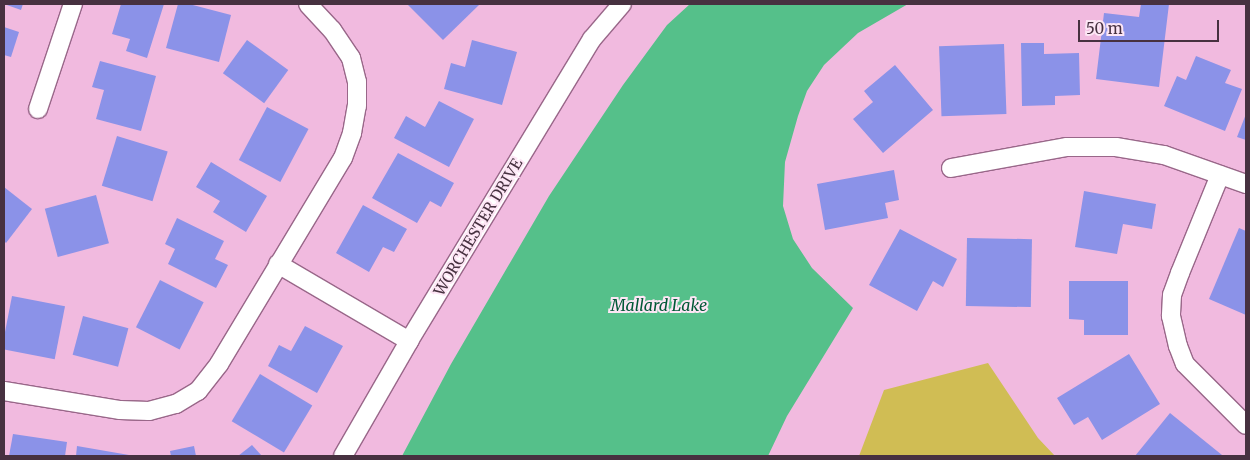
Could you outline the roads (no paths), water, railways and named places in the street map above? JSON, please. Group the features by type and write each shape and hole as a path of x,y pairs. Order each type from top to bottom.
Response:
{"street":[{"path":"38,109 73,4"},
{"path":"4,391 120,410 149,411 176,404 198,391 219,364 343,158 352,133 357,106 357,82 351,58 332,30 308,4"},
{"name":"WORCHESTER DRIVE","path":"343,456 409,341 592,40 622,4"},
{"path":"951,168 1067,147 1116,147 1164,155 1246,184"},
{"path":"1220,175 1174,288 1171,316 1178,346 1185,364 1246,425"},
{"path":"278,264 409,341"}],"water":[{"name":"Mallard Lake","path":"690,4 908,4 858,33 824,65 807,91 798,116 785,162 783,206 793,239 812,268 853,308 787,416 768,456 402,456 451,364 549,196 623,85 667,25"}]}
